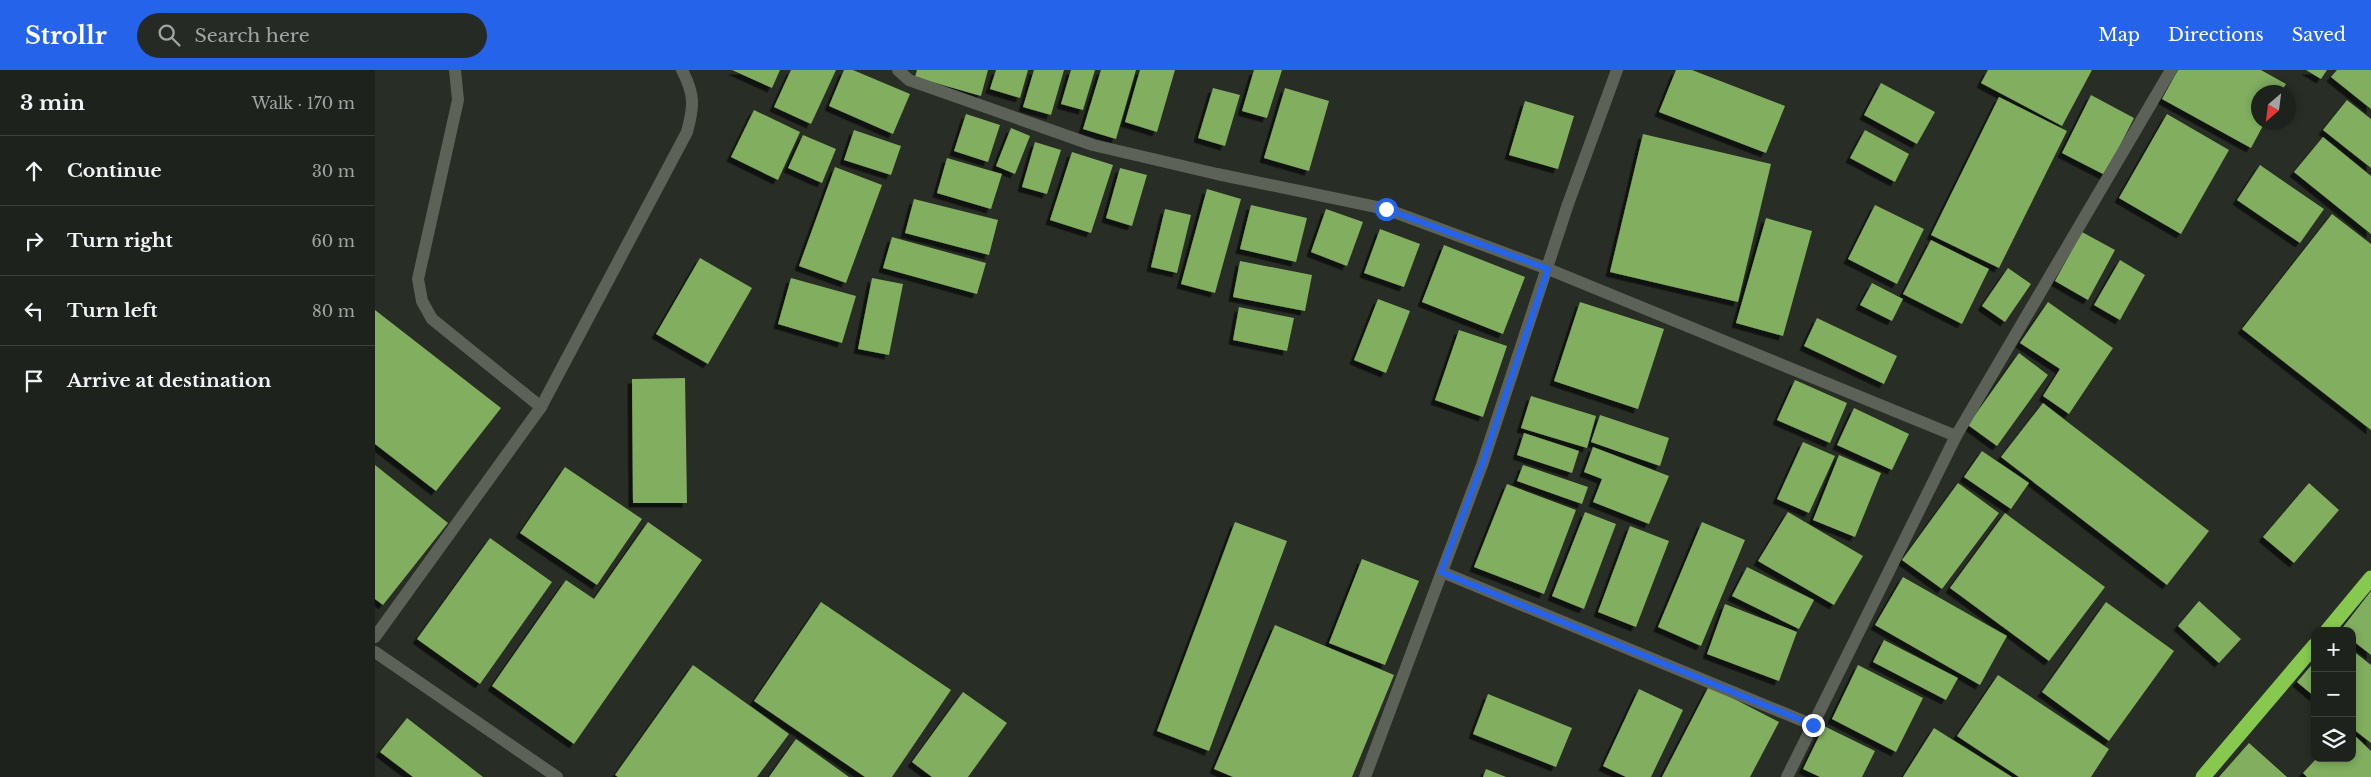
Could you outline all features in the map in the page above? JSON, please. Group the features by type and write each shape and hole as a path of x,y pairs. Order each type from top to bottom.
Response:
{"highway":[{"path":"2330,627 2371,578"},
{"path":"2203,777 2311,650"}],"street":[{"path":"455,70 458,100 418,279 422,301 433,318 541,407"},
{"path":"375,637 541,407 687,132 693,109 691,87 682,70"},
{"path":"897,70 909,80 1093,145 1217,174 1386,209 1548,269 1956,436"},
{"path":"1365,777 1482,465 1568,204 1617,70"},
{"path":"1787,777 1956,436 2171,70"},
{"path":"1441,572 1813,725"},
{"path":"375,652 557,777"}],"building":[{"path":"732,70 780,70 772,88"},
{"path":"791,70 836,70 811,124 774,107"},
{"path":"844,70 853,70 910,94 893,134 829,106"},
{"path":"917,70 988,70 981,96 915,77"},
{"path":"996,70 1028,70 1020,98 990,89"},
{"path":"1034,70 1064,70 1051,115 1023,107"},
{"path":"1071,70 1095,70 1083,110 1061,104"},
{"path":"1101,70 1136,70 1116,139 1083,129"},
{"path":"1140,70 1175,70 1157,132 1125,122"},
{"path":"1254,70 1282,70 1267,118 1242,111"},
{"path":"1676,70 1692,70 1785,106 1766,153 1659,112"},
{"path":"1988,70 2092,70 2062,126 1981,83"},
{"path":"2178,70 2261,70 2286,84 2251,85 2251,130 2261,130 2251,148 2162,99"},
{"path":"2306,70 2327,70 2321,79"},
{"path":"2337,70 2371,70 2371,109 2331,77"},
{"path":"1881,83 1935,112 1917,144 1864,115"},
{"path":"1213,88 1240,95 1225,146 1198,138"},
{"path":"1285,88 1329,101 1309,171 1264,158"},
{"path":"2091,95 2134,118 2105,175 2062,153"},
{"path":"1999,97 2067,131 1999,268 1931,235"},
{"path":"2347,100 2371,119 2371,168 2323,130"},
{"path":"1525,101 1574,116 1558,169 1509,155"},
{"path":"754,110 800,132 778,180 731,157"},
{"path":"966,114 1000,125 988,162 954,151"},
{"path":"2167,114 2229,150 2181,234 2119,198"},
{"path":"1011,128 1030,136 1015,174 996,166"},
{"path":"854,130 901,146 891,175 844,160"},
{"path":"1865,130 1909,154 1895,182 1850,158"},
{"path":"1643,134 1771,164 1738,302 1610,272"},
{"path":"803,135 836,149 822,183 788,168"},
{"path":"2323,137 2371,176 2371,234 2294,172"},
{"path":"1035,142 1061,150 1047,194 1022,187"},
{"path":"1072,152 1113,165 1091,233 1050,220"},
{"path":"947,158 1002,174 991,209 937,193"},
{"path":"2260,165 2324,209 2300,243 2237,200"},
{"path":"835,167 882,185 846,283 799,266"},
{"path":"1120,168 1147,175 1132,226 1106,218"},
{"path":"1207,189 1241,199 1215,293 1181,284"},
{"path":"914,199 998,220 989,255 905,233"},
{"path":"1251,205 1307,218 1296,262 1240,249"},
{"path":"1875,205 1924,229 1897,284 1848,259"},
{"path":"1165,209 1191,215 1177,273 1151,267"},
{"path":"1326,209 1363,222 1347,266 1311,252"},
{"path":"2332,214 2371,244 2371,430 2242,329"},
{"path":"1766,218 1812,231 1783,336 1736,323"},
{"path":"1380,229 1420,244 1404,287 1364,273"},
{"path":"2082,232 2115,250 2088,300 2055,281"},
{"path":"892,237 986,263 977,294 883,268"},
{"path":"1931,240 1989,269 1962,324 1903,294"},
{"path":"1444,245 1525,277 1503,334 1422,302"},
{"path":"700,258 752,288 708,364 656,334"},
{"path":"2120,260 2145,275 2120,320 2094,305"},
{"path":"1240,261 1312,275 1305,311 1233,297"},
{"path":"2008,268 2031,284 2005,322 1982,306"},
{"path":"791,278 856,296 842,343 778,324"},
{"path":"872,278 903,284 889,355 858,349"},
{"path":"1872,283 1903,299 1892,321 1860,305"},
{"path":"1378,299 1410,311 1386,373 1354,360"},
{"path":"1580,302 1664,329 1638,409 1554,381"},
{"path":"2048,302 2113,348 2069,414 2043,396 2060,369 2020,343"},
{"path":"1239,307 1294,318 1287,351 1233,340"},
{"path":"375,310 501,408 436,491 375,444"},
{"path":"1817,318 1897,356 1884,384 1804,346"},
{"path":"1459,330 1507,346 1483,417 1435,400"},
{"path":"2019,353 2048,375 1997,446 1968,425"},
{"path":"685,378 687,503 633,503 632,379"},
{"path":"1795,380 1847,403 1830,443 1777,420"},
{"path":"1531,396 1596,416 1587,448 1521,428"},
{"path":"2043,403 2209,531 2167,585 2001,457"},
{"path":"1854,408 1909,434 1892,470 1837,445"},
{"path":"1600,415 1669,438 1660,466 1591,442"},
{"path":"1524,433 1579,451 1572,473 1517,455"},
{"path":"1803,442 1835,456 1809,513 1777,499"},
{"path":"1593,447 1669,476 1649,524 1593,502 1602,479 1584,472"},
{"path":"1982,451 2029,483 2011,509 1964,477"},
{"path":"1839,455 1881,473 1855,537 1813,520"},
{"path":"375,465 448,523 383,605 375,599"},
{"path":"1523,465 1588,487 1582,504 1517,481"},
{"path":"565,467 642,519 597,585 520,533"},
{"path":"1958,483 1999,513 1942,589 1902,560"},
{"path":"2309,483 2339,510 2294,563 2263,537"},
{"path":"1507,484 1576,510 1544,594 1474,567"},
{"path":"1585,512 1616,524 1584,609 1552,596"},
{"path":"1788,512 1863,556 1834,605 1758,561"},
{"path":"2005,513 2105,587 2049,661 1950,588"},
{"path":"648,522 702,560 574,744 492,686 566,580 594,599"},
{"path":"1235,522 1287,541 1209,751 1157,731"},
{"path":"1702,522 1745,540 1701,646 1658,627"},
{"path":"1630,526 1669,541 1636,627 1598,612"},
{"path":"490,538 552,582 480,684 417,639"},
{"path":"1362,559 1419,581 1385,665 1329,643"},
{"path":"1747,567 1814,600 1799,629 1732,596"},
{"path":"1903,577 2007,636 1980,685 1875,625"},
{"path":"2371,591 2371,655 2356,643 2356,627 2343,627"},
{"path":"2199,601 2241,639 2219,663 2178,626"},
{"path":"821,602 951,690 892,777 865,777 754,701"},
{"path":"2106,602 2174,651 2109,741 2042,692"},
{"path":"1725,604 1797,632 1779,681 1707,654"},
{"path":"1275,625 1394,675 1352,777 1233,777 1214,769"},
{"path":"1884,640 1958,678 1946,700 1873,662"},
{"path":"2356,653 2371,665 2371,743 2356,731"},
{"path":"693,665 789,734 757,777 618,777 615,775"},
{"path":"1858,665 1923,698 1896,752 1832,719"},
{"path":"2311,666 2311,694 2297,682"},
{"path":"1998,675 2109,749 2091,777 2019,777 1957,736"},
{"path":"1709,686 1779,722 1750,777 1662,777"},
{"path":"1639,689 1683,710 1651,777 1626,777 1603,766"},
{"path":"963,692 1007,723 968,777 932,777 912,762"},
{"path":"1488,694 1572,728 1556,767 1473,734"},
{"path":"407,718 483,777 413,777 380,752"},
{"path":"1824,726 1875,751 1862,777 1820,777 1803,769"},
{"path":"1934,728 2012,777 1903,777"},
{"path":"2356,737 2371,751 2371,777 2307,777 2303,773 2313,762 2356,762"},
{"path":"796,739 849,777 769,777"},
{"path":"2249,743 2287,777 2219,777"},
{"path":"1486,769 1506,777 1483,777"}],"route":[{"path":"1386,209 1548,269 1482,465 1441,572 1813,725"}]}
